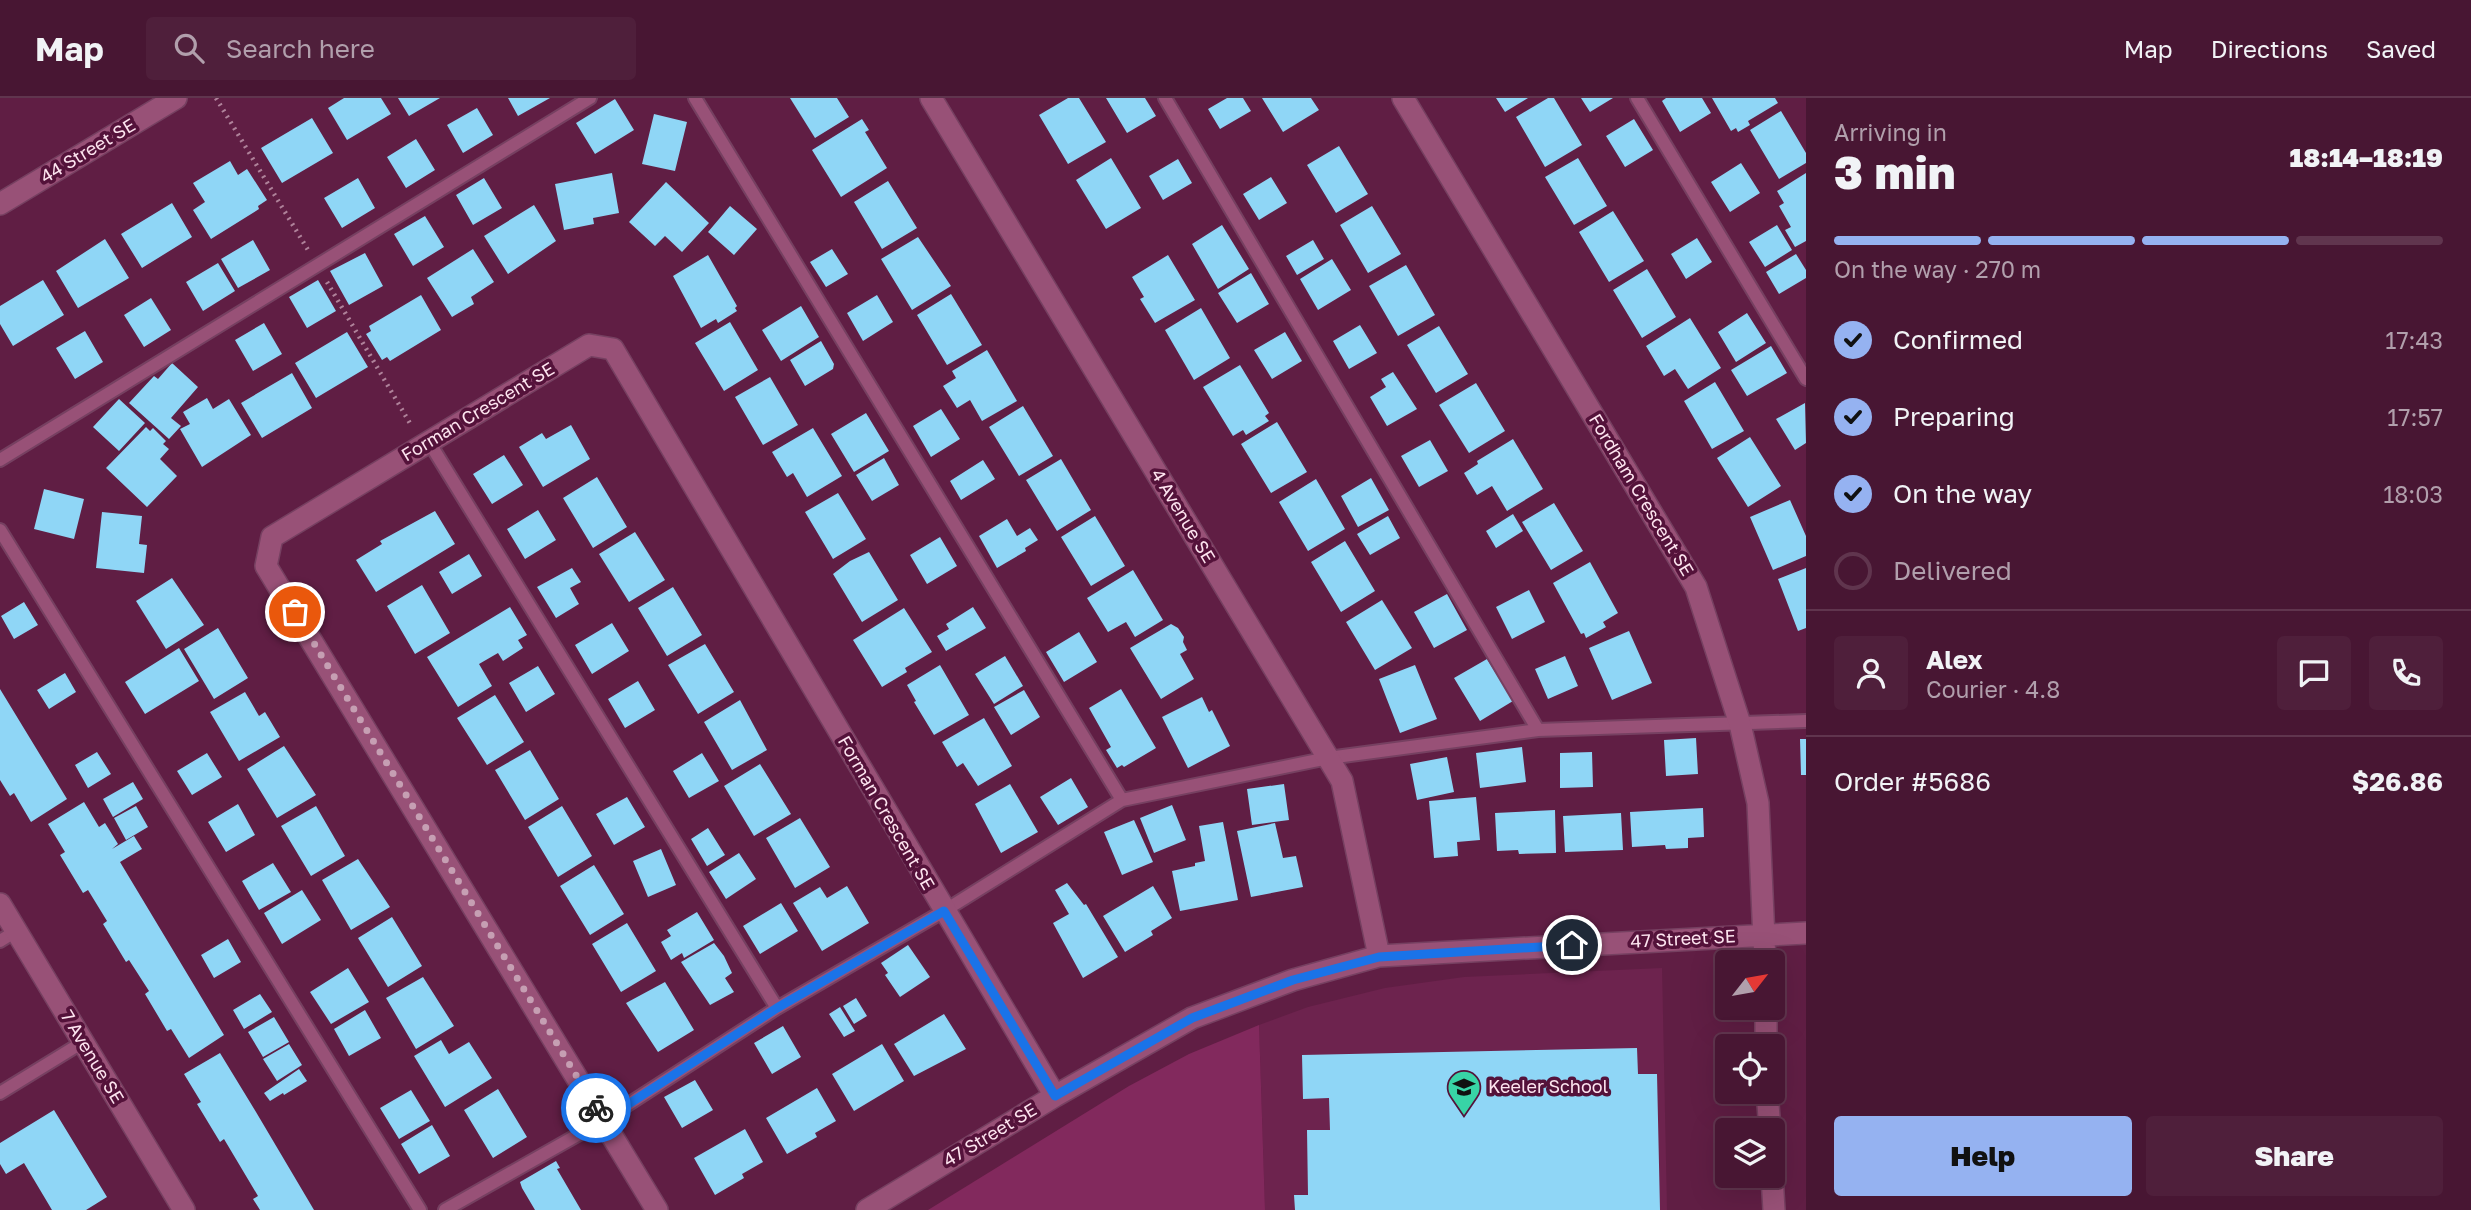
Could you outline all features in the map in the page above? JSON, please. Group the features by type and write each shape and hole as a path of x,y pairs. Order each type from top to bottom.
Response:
{"street":[{"name":"44 Street SE","path":"0,204 176,98"},
{"name":"4 Avenue SE","path":"931,98 1342,780 1379,957"},
{"name":"Fordham Crescent SE","path":"1403,98 1696,587 1740,724 1758,803 1765,950"},
{"name":"Forman Crescent SE","path":"657,1210 266,566 272,537 589,345 613,349 1055,1096"},
{"name":"7 Avenue SE","path":"0,905 8,936 83,1042 184,1210"},
{"name":"47 Street SE","path":"867,1210 1055,1096 1192,1018 1293,980 1379,957 1806,933"},
{"path":"1773,1188 1774,1210"}],"lane":[{"path":"0,460 590,98"},
{"path":"695,98 1122,800"},
{"path":"1165,98 1538,730"},
{"path":"1637,98 1806,379"},
{"path":"429,442 777,1008"},
{"path":"0,530 421,1210"},
{"path":"445,1210 604,1120 777,1008 944,911 1122,800 1328,758 1538,730 1806,721"},
{"path":"0,1093 83,1042"}],"shaded area":[{"name":"Keeler School","path":"1662,968 1667,1210 1265,1210 1259,1025 1308,1007 1385,988 1464,977"},
{"path":"1259,1025 1265,1210 928,1210 1129,1086 1189,1054"}],"building":[{"path":"344,98 381,98 391,114 347,140 328,108"},
{"path":"398,98 440,98 409,116"},
{"path":"508,98 550,98 518,116"},
{"path":"790,98 837,98 849,117 815,138"},
{"path":"1068,98 1079,98 1106,142 1068,164 1039,115"},
{"path":"1106,98 1145,98 1156,116 1127,133"},
{"path":"1227,98 1243,98 1251,111 1220,129 1208,109"},
{"path":"1262,98 1311,98 1319,110 1283,132"},
{"path":"1496,98 1528,98 1505,112"},
{"path":"1548,98 1554,98 1582,145 1545,167 1516,117"},
{"path":"1581,98 1613,98 1590,112"},
{"path":"1666,98 1702,98 1711,113 1680,132 1662,101"},
{"path":"1712,98 1775,98 1778,103 1748,121 1750,125 1738,132 1736,128 1731,131"},
{"path":"615,99 634,130 595,154 576,123"},
{"path":"477,108 493,135 463,153 447,125"},
{"path":"1781,111 1806,153 1806,163 1779,179 1750,130"},
{"path":"654,114 687,122 675,171 642,164"},
{"path":"312,118 333,153 282,183 261,148"},
{"path":"862,119 869,130 865,132 887,168 841,197 812,150"},
{"path":"1634,119 1653,150 1625,167 1606,136"},
{"path":"416,139 435,170 406,188 387,157"},
{"path":"1339,146 1368,194 1336,213 1307,165"},
{"path":"1111,158 1141,208 1106,229 1076,180"},
{"path":"1578,158 1607,206 1574,225 1545,177"},
{"path":"1178,159 1192,183 1163,200 1149,176"},
{"path":"230,161 238,175 247,169 267,200 258,206 259,209 211,239 193,210 205,202 193,183"},
{"path":"1741,163 1760,193 1730,212 1711,182"},
{"path":"612,173 619,213 593,218 594,224 564,230 555,184"},
{"path":"1806,173 1806,241 1795,247 1785,230 1791,227 1779,206 1784,203 1777,191"},
{"path":"1271,177 1287,203 1259,220 1243,194"},
{"path":"358,178 375,208 342,228 324,198"},
{"path":"484,178 502,208 473,225 456,195"},
{"path":"888,181 917,228 882,249 854,202"},
{"path":"666,182 709,223 682,252 665,236 655,246 629,222"},
{"path":"172,203 192,237 142,268 121,234"},
{"path":"534,205 556,241 508,274 484,236"},
{"path":"730,206 757,229 734,255 708,232"},
{"path":"1372,206 1401,254 1368,273 1340,225"},
{"path":"1613,211 1644,261 1609,282 1579,232"},
{"path":"425,216 444,247 413,266 394,234"},
{"path":"1222,225 1249,269 1218,289 1192,244"},
{"path":"1777,225 1792,250 1765,267 1749,242"},
{"path":"918,237 951,286 912,310 881,259"},
{"path":"1697,238 1712,262 1686,279 1671,254"},
{"path":"105,239 129,278 78,308 56,271"},
{"path":"253,240 270,270 238,288 221,259"},
{"path":"1313,240 1324,259 1297,275 1286,256"},
{"path":"473,249 494,282 471,297 474,304 452,317 427,278"},
{"path":"832,249 848,274 826,287 810,262"},
{"path":"365,253 383,286 349,305 330,271"},
{"path":"1796,254 1806,270 1806,278 1779,294 1766,272"},
{"path":"708,255 737,306 737,311 718,323 716,319 701,328 673,276"},
{"path":"1168,255 1195,300 1155,323 1140,299 1144,297 1132,277"},
{"path":"1332,259 1351,290 1318,310 1300,279"},
{"path":"218,263 235,291 203,311 186,282"},
{"path":"1406,265 1435,315 1398,336 1369,286"},
{"path":"1647,269 1676,317 1642,338 1613,290"},
{"path":"1251,273 1269,304 1237,323 1218,293"},
{"path":"43,280 64,315 13,346 0,324 0,306"},
{"path":"318,280 336,311 307,328 289,297"},
{"path":"951,294 982,345 947,365 917,315"},
{"path":"421,295 441,330 390,361 387,357 382,360 366,334 371,331 369,326"},
{"path":"877,295 893,322 863,341 847,313"},
{"path":"151,298 171,330 144,347 124,315"},
{"path":"801,306 819,337 781,361 762,330"},
{"path":"1201,308 1230,358 1194,380 1165,330"},
{"path":"1747,313 1766,343 1736,362 1718,332"},
{"path":"1690,318 1721,368 1688,389 1675,369 1664,376 1646,346"},
{"path":"730,322 758,370 724,391 695,343"},
{"path":"264,323 282,354 253,371 235,340"},
{"path":"1360,325 1377,353 1349,369 1333,341"},
{"path":"1439,326 1468,374 1436,393 1407,345"},
{"path":"85,331 103,362 75,379 56,348"},
{"path":"347,332 368,367 316,398 295,363"},
{"path":"1285,332 1302,361 1272,379 1254,350"},
{"path":"821,341 834,364 833,369 805,386 790,360"},
{"path":"1771,346 1787,373 1747,396 1731,370"},
{"path":"987,350 1017,401 982,421 970,400 957,408 943,386 956,378 952,371"},
{"path":"172,363 198,387 171,418 181,426 169,439 129,403 154,376 158,379"},
{"path":"1240,365 1269,413 1265,416 1269,421 1246,435 1243,430 1233,436 1203,387"},
{"path":"1393,372 1417,409 1387,426 1370,397 1386,387 1381,379"},
{"path":"292,373 312,408 262,438 241,403"},
{"path":"770,377 798,425 763,445 735,397"},
{"path":"1715,382 1744,431 1712,449 1684,401"},
{"path":"1476,383 1505,431 1469,453 1439,405"},
{"path":"207,398 213,409 229,399 251,435 202,467 180,429 190,424 183,412"},
{"path":"119,399 145,423 119,451 93,427"},
{"path":"1805,403 1806,443 1795,450 1776,419"},
{"path":"1023,406 1053,456 1019,476 989,427"},
{"path":"941,409 960,439 931,457 913,426"},
{"path":"866,413 889,451 854,472 831,434"},
{"path":"1277,422 1307,472 1271,493 1241,444"},
{"path":"571,425 590,459 543,487 519,447 542,433 546,439"},
{"path":"146,427 150,431 153,428 166,441 163,444 169,449 160,459 177,476 147,507 106,468"},
{"path":"813,428 842,476 807,497 793,473 787,477 772,452"},
{"path":"1750,437 1781,486 1748,507 1717,458"},
{"path":"1513,439 1543,489 1507,511 1492,486 1477,495 1464,473 1478,464 1477,461"},
{"path":"1430,440 1448,471 1419,487 1401,456"},
{"path":"504,455 523,485 492,504 473,474"},
{"path":"884,458 899,485 872,501 856,475"},
{"path":"1061,459 1091,510 1057,531 1026,480"},
{"path":"983,460 995,479 961,500 950,481"},
{"path":"597,477 627,527 593,548 563,498"},
{"path":"1371,478 1389,510 1358,527 1341,496"},
{"path":"1316,479 1345,529 1308,551 1279,502"},
{"path":"44,489 84,499 74,539 34,529"},
{"path":"838,493 866,539 833,559 805,512"},
{"path":"1790,500 1806,536 1806,556 1773,570 1750,517"},
{"path":"1554,503 1583,551 1551,570 1522,522"},
{"path":"538,510 556,540 525,559 507,529"},
{"path":"435,511 455,544 376,592 356,560 382,544 380,541"},
{"path":"102,512 142,516 139,544 147,545 144,573 96,568"},
{"path":"1513,514 1523,531 1496,548 1486,531"},
{"path":"1095,516 1125,566 1091,586 1061,537"},
{"path":"1388,516 1400,538 1370,555 1357,534"},
{"path":"1007,519 1017,536 1030,528 1038,540 1025,548 1026,551 997,568 979,536"},
{"path":"635,532 665,580 629,602 599,554"},
{"path":"940,537 957,566 927,584 910,555"},
{"path":"1345,541 1375,591 1341,612 1311,562"},
{"path":"869,552 898,600 862,622 833,574 850,561"},
{"path":"469,554 482,576 452,594 439,572"},
{"path":"1590,562 1618,613 1603,622 1606,627 1586,638 1584,633 1581,634 1553,583"},
{"path":"572,568 581,582 570,588 579,604 556,618 537,587"},
{"path":"1806,568 1806,628 1798,631 1778,579"},
{"path":"1133,570 1163,620 1135,637 1126,622 1108,632 1087,598"},
{"path":"172,578 204,625 166,649 136,601"},
{"path":"422,585 450,633 415,654 387,606"},
{"path":"673,587 702,635 667,656 638,608"},
{"path":"1529,590 1545,622 1512,639 1496,607"},
{"path":"1447,594 1467,630 1434,648 1414,612"},
{"path":"1382,600 1412,648 1375,670 1346,622"},
{"path":"24,602 38,625 14,639 1,616"},
{"path":"510,607 527,635 518,640 523,648 503,661 498,653 479,664 492,686 458,707 427,657"},
{"path":"973,607 986,628 946,651 937,636 949,629 946,624"},
{"path":"904,608 932,652 905,668 907,672 882,687 853,640"},
{"path":"612,623 629,651 592,674 575,645"},
{"path":"1171,624 1178,628 1184,637 1187,650 1180,654 1194,679 1161,699 1130,648"},
{"path":"218,628 248,678 214,699 184,649"},
{"path":"1629,631 1652,683 1612,700 1589,648"},
{"path":"1079,632 1097,662 1064,682 1046,652"},
{"path":"705,644 734,692 698,714 668,665"},
{"path":"179,648 199,681 145,714 125,682"},
{"path":"1005,656 1023,686 994,704 975,674"},
{"path":"1565,656 1578,686 1548,699 1535,669"},
{"path":"1487,659 1513,701 1480,721 1454,678"},
{"path":"940,665 969,715 934,735 907,685"},
{"path":"1415,665 1437,719 1400,733 1379,679"},
{"path":"538,666 555,694 526,712 509,683"},
{"path":"65,673 76,692 49,709 37,690"},
{"path":"638,681 655,710 625,728 608,699"},
{"path":"0,689 67,799 31,822 14,793 10,796 0,780"},
{"path":"1121,689 1156,748 1124,767 1122,765 1117,768 1106,750 1111,747 1089,708"},
{"path":"1024,690 1040,717 1011,735 994,707"},
{"path":"245,692 259,716 265,712 280,737 239,761 210,712"},
{"path":"495,695 524,742 487,765 457,718"},
{"path":"1202,697 1209,712 1212,710 1230,746 1188,768 1162,717"},
{"path":"740,700 767,750 732,770 704,722"},
{"path":"984,718 1012,766 978,786 963,763 957,767 942,742"},
{"path":"1696,738 1698,774 1666,776 1664,740"},
{"path":"1800,739 1806,739 1806,775 1801,775"},
{"path":"284,746 316,795 277,818 247,769"},
{"path":"1522,747 1526,782 1480,788 1476,753"},
{"path":"530,750 559,799 525,820 495,770"},
{"path":"97,752 111,774 88,788 75,765"},
{"path":"1592,752 1593,787 1560,788 1560,753"},
{"path":"207,753 222,777 192,795 177,771"},
{"path":"702,753 719,781 689,798 673,771"},
{"path":"1447,757 1454,792 1417,800 1410,764"},
{"path":"760,764 791,814 754,836 724,786"},
{"path":"1071,778 1088,807 1058,825 1040,797"},
{"path":"133,782 143,799 113,817 103,799"},
{"path":"1010,784 1038,832 1001,853 975,804"},
{"path":"1284,784 1289,820 1252,825 1247,789"},
{"path":"627,797 645,827 614,845 596,814"},
{"path":"1476,797 1480,840 1457,842 1458,856 1434,858 1429,801"},
{"path":"84,802 99,827 105,823 118,844 112,849 134,836 142,849 120,862 224,1035 189,1058 171,1029 167,1031 145,994 149,991 129,960 126,962 103,924 107,921 88,890 83,893 60,855 65,852 48,824"},
{"path":"238,804 255,835 226,852 208,822"},
{"path":"1172,805 1186,840 1154,853 1140,818"},
{"path":"136,806 148,827 126,840 114,818"},
{"path":"316,806 345,856 311,876 281,826"},
{"path":"562,806 592,856 558,877 528,827"},
{"path":"1703,808 1704,837 1688,838 1688,848 1666,849 1665,845 1632,847 1630,812"},
{"path":"1555,810 1556,853 1519,854 1518,850 1497,851 1495,813"},
{"path":"1621,813 1623,850 1565,852 1563,816"},
{"path":"800,818 830,867 795,888 766,838"},
{"path":"1134,820 1153,862 1122,875 1104,832"},
{"path":"1223,822 1238,900 1180,911 1172,871 1205,861 1199,826"},
{"path":"1275,823 1283,858 1296,856 1303,887 1251,897 1237,831"},
{"path":"708,828 725,855 707,866 691,839"},
{"path":"661,849 676,885 648,897 633,861"},
{"path":"739,853 756,879 726,899 709,872"},
{"path":"358,859 390,907 351,930 322,880"},
{"path":"273,863 291,892 259,910 242,881"},
{"path":"594,865 624,914 590,935 560,886"},
{"path":"1067,883 1084,905 1086,904 1118,957 1083,978 1053,923 1069,914 1055,890"},
{"path":"847,886 869,923 822,951 793,903 820,887 827,898"},
{"path":"1153,886 1172,918 1151,931 1153,935 1125,952 1103,916"},
{"path":"302,890 321,920 282,944 264,913"},
{"path":"781,903 798,931 760,954 743,926"},
{"path":"697,912 714,940 684,958 682,953 671,960 661,942 671,936 667,930"},
{"path":"392,917 422,966 388,987 358,938"},
{"path":"627,923 656,971 621,992 592,944"},
{"path":"228,939 241,962 214,978 201,955"},
{"path":"714,943 732,973 725,978 734,992 710,1005 681,962"},
{"path":"908,945 930,977 900,997 885,975 888,973 881,963"},
{"path":"348,968 369,1002 331,1024 310,992"},
{"path":"423,977 454,1026 416,1049 386,998"},
{"path":"665,982 694,1030 658,1052 626,1003"},
{"path":"260,994 272,1012 244,1029 233,1010"},
{"path":"856,998 867,1016 854,1024 843,1006"},
{"path":"840,1007 855,1031 844,1037 829,1014"},
{"path":"365,1010 381,1038 349,1056 334,1029"},
{"path":"944,1014 966,1049 914,1076 894,1044"},
{"path":"274,1017 289,1042 263,1057 248,1032"},
{"path":"783,1026 801,1057 772,1074 754,1043"},
{"path":"441,1040 449,1054 469,1042 492,1078 445,1107 414,1056"},
{"path":"289,1044 302,1065 277,1081 263,1059"},
{"path":"882,1044 904,1081 854,1111 832,1074"},
{"name":"Keeler School","path":"1637,1048 1638,1074 1657,1074 1660,1210 1295,1210 1294,1195 1308,1195 1307,1130 1330,1130 1329,1098 1303,1099 1302,1055"},
{"path":"220,1053 314,1210 260,1210 253,1199 258,1196 224,1139 220,1142 197,1104 201,1102 184,1074"},
{"path":"299,1069 307,1081 270,1101 264,1093"},
{"path":"695,1080 713,1110 682,1128 664,1097"},
{"path":"817,1088 836,1121 815,1133 817,1137 787,1154 766,1118"},
{"path":"498,1089 527,1137 493,1158 464,1110"},
{"path":"411,1090 430,1121 399,1139 380,1108"},
{"path":"54,1110 107,1197 86,1210 52,1210 24,1163 6,1174 0,1164 0,1143"},
{"path":"432,1125 450,1156 419,1174 401,1144"},
{"path":"745,1129 763,1162 742,1174 744,1178 715,1195 694,1158"},
{"path":"556,1161 560,1168 557,1169 581,1210 535,1210 522,1188 520,1182"}],"way so far":[{"path":"295,612 596,1108"}],"place":[{"name":"Keeler School","path":"1464,1117"}],"route":[{"path":"596,1108 604,1120 777,1008 944,911 1055,1096 1192,1018 1293,980 1379,957 1572,945"}]}
